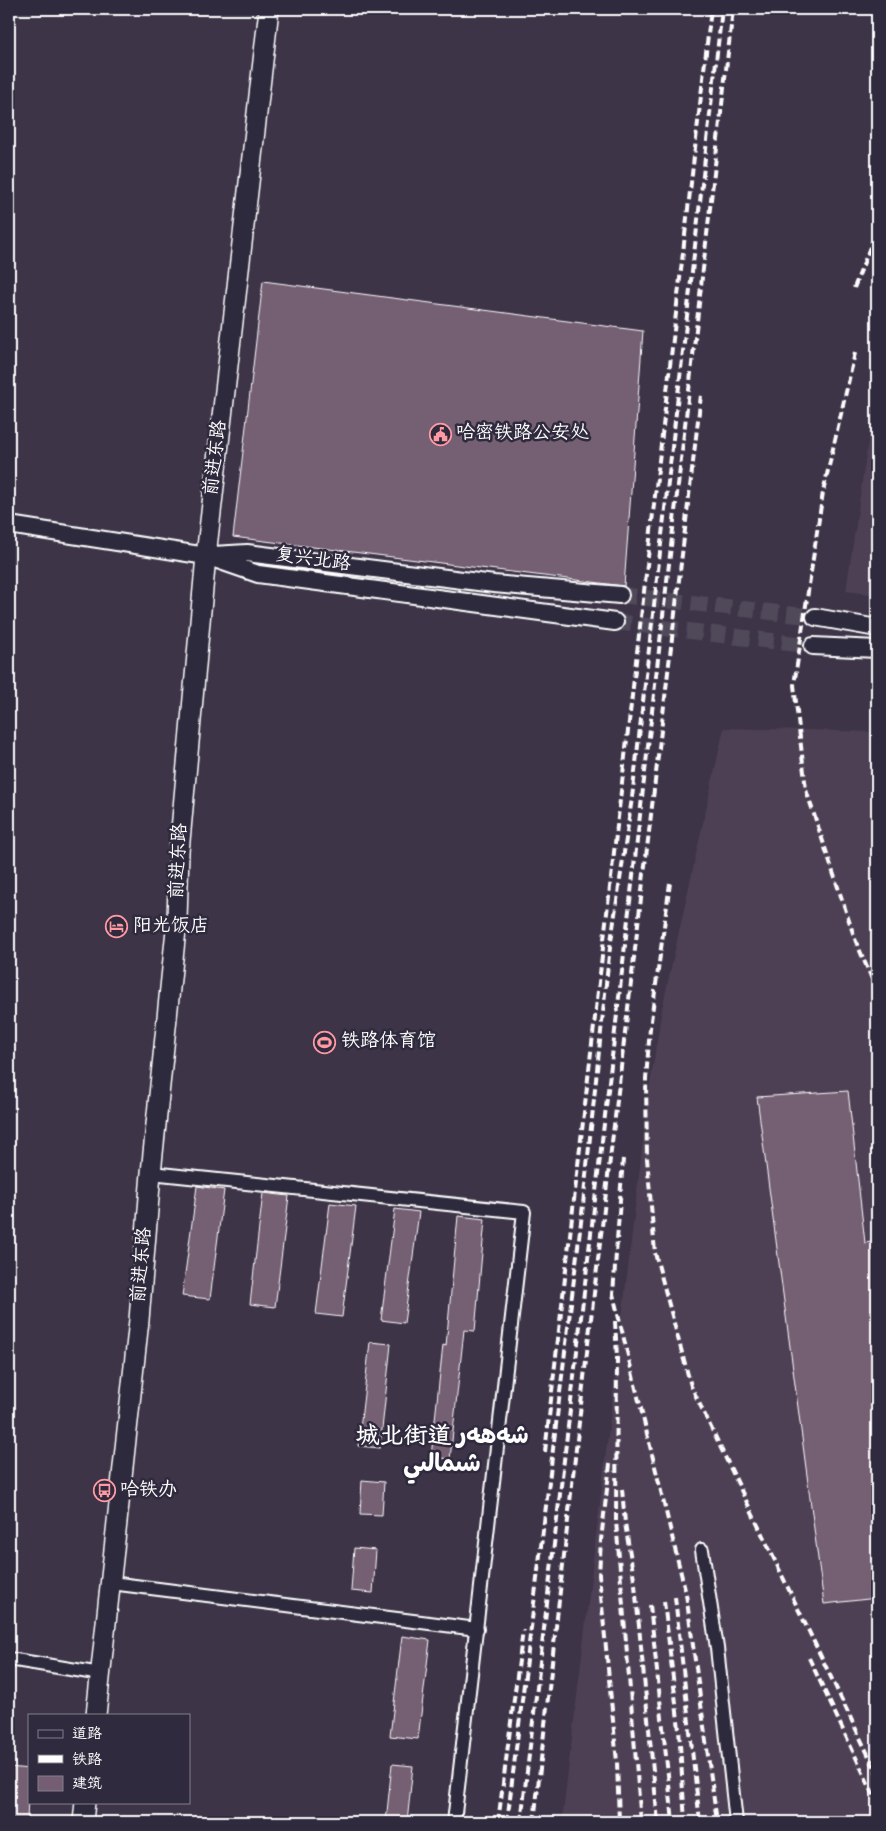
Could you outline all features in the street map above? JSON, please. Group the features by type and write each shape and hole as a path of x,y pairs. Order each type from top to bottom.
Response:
{"main road":[{"name":"前进东路","path":"96,1714 139,1320 151,1173 177,920 179,852 206,556 270,9"},
{"path":"83,1822 85,1804"}],"street":[{"name":"复兴北路","path":"9,525 206,556 258,574 615,622"},
{"path":"206,556 247,553 494,584 620,595"},
{"path":"815,617 877,628"},
{"path":"813,646 877,649"},
{"path":"151,1173 524,1212 454,1822"},
{"path":"702,1550 717,1648 736,1822"},
{"path":"111,1583 477,1629"},
{"path":"9,1660 101,1674"}],"shaded area":[{"path":"877,381 877,595 846,591"},
{"path":"724,728 877,732 877,1822 562,1822 649,1091 662,1009"}],"building":[{"name":"哈密铁路公安处","path":"263,281 643,331 624,586 233,537"},
{"path":"848,1091 865,1243 877,1241 877,1598 824,1604 757,1097"},
{"path":"197,1186 224,1190 210,1299 182,1296"},
{"path":"263,1193 289,1196 275,1307 250,1304"},
{"path":"330,1203 356,1206 342,1317 316,1314"},
{"path":"395,1209 419,1212 404,1323 381,1320"},
{"path":"458,1216 485,1219 475,1331 464,1330 450,1459 431,1457 443,1345 446,1346"},
{"path":"370,1342 391,1344 380,1448 358,1446"},
{"path":"362,1480 384,1482 382,1515 360,1514"},
{"path":"354,1548 376,1550 373,1593 351,1591"},
{"path":"402,1636 430,1640 418,1739 390,1736"},
{"path":"392,1764 413,1766 407,1822 386,1822"},
{"path":"9,1767 28,1769 27,1822 9,1822"}],"tunnel":[{"path":"620,595 815,617"},
{"path":"615,622 813,646"}],"railway":[{"path":"545,1452 711,9"},
{"path":"507,1822 582,1214 609,955 632,798 722,9"},
{"path":"521,1822 616,1023 733,9"},
{"path":"854,288 877,229"},
{"path":"855,353 823,492 794,685 806,790 855,939 877,991"},
{"path":"534,1822 585,1369 701,395"},
{"path":"670,883 650,1028 646,1079 647,1158 655,1253 691,1386 877,1773"},
{"path":"623,1159 613,1294 686,1594 717,1822"},
{"path":"615,1321 617,1357 616,1521 641,1822"},
{"path":"610,1464 599,1575 617,1762 619,1822"},
{"path":"622,1489 625,1523 635,1585 658,1822"},
{"path":"675,1597 700,1822"},
{"path":"664,1601 679,1729 685,1822"},
{"path":"650,1605 673,1822"},
{"path":"498,1822 523,1630"},
{"path":"809,1658 877,1802"}],"place":[{"name":"哈密铁路公安处","path":"440,434"},
{"name":"阳光饭店","path":"117,927"},
{"name":"铁路体育馆","path":"325,1042"},
{"name":"哈铁办","path":"104,1491"}],"district":[{"name":"城北街道 شەھەر شىمالىي","path":"442,1452"}]}
